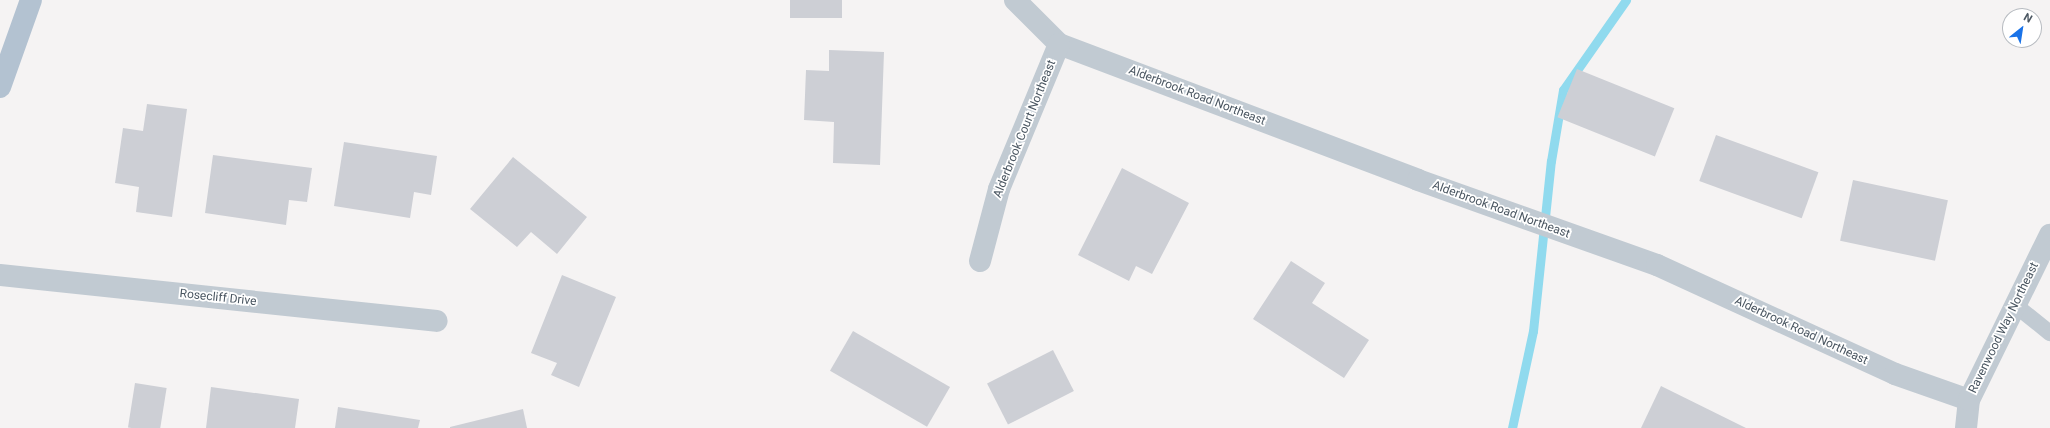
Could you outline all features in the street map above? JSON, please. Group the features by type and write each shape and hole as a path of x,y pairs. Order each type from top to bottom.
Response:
{"main road":[{"path":"0,87 31,0"}],"street":[{"name":"Alderbrook Road Northeast","path":"1015,0 1059,44 1418,180 1657,265 1896,374 1969,400"},
{"name":"Alderbrook Court Northeast","path":"980,260 999,189 1059,44"},
{"name":"Ravenwood Way Northeast","path":"1969,400 2050,235"},
{"name":"Rosecliff Drive","path":"0,275 437,321"},
{"path":"1966,428 1969,400"}],"lane":[{"path":"2015,305 2050,334"}],"building":[{"path":"790,0 842,0 842,18 790,18"},
{"path":"829,50 884,52 880,165 833,163 834,122 804,120 806,70 829,71"},
{"path":"1577,69 1674,108 1655,157 1558,117"},
{"path":"147,104 187,109 172,217 136,212 139,187 115,183 123,128 143,131"},
{"path":"1716,135 1818,172 1802,218 1699,181"},
{"path":"344,142 437,156 431,195 414,192 410,218 334,206"},
{"path":"213,155 312,168 307,202 289,200 286,225 205,213"},
{"path":"513,157 587,217 557,254 531,232 517,247 470,209"},
{"path":"1122,168 1189,203 1152,274 1136,266 1129,281 1078,255"},
{"path":"1853,180 1948,200 1935,261 1840,241"},
{"path":"1291,261 1325,283 1312,303 1369,340 1344,378 1253,319"},
{"path":"562,275 616,297 579,387 551,375 557,363 531,353"},
{"path":"853,331 950,387 927,427 830,371"},
{"path":"1053,350 1074,391 1008,425 987,384"},
{"path":"135,383 167,388 160,428 128,427"},
{"path":"1661,386 1746,428 1641,428"},
{"path":"211,387 299,399 295,428 206,428"},
{"path":"338,407 420,420 418,428 335,428"},
{"path":"523,409 527,428 450,428 450,427"}],"waterway":[{"path":"1512,428 1533,331 1551,161 1563,90 1626,0"}]}
